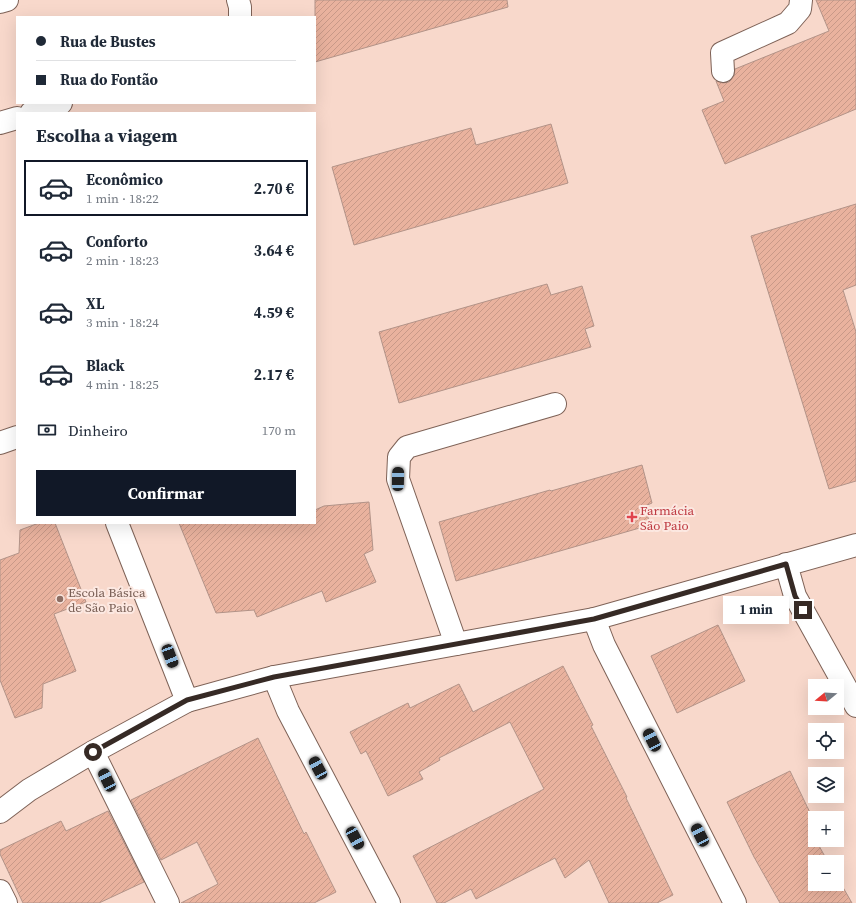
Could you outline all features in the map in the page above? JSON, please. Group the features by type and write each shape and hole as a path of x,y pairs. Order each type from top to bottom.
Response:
{"main road":[{"path":"0,2 7,0"},
{"path":"238,0 240,16"},
{"path":"723,70 722,53 788,23 800,8 801,0"},
{"path":"34,112 58,104"},
{"path":"0,123 16,118"},
{"path":"456,644 398,479 399,456 407,447 555,404"},
{"path":"0,443 16,437"},
{"path":"117,524 187,700"},
{"path":"0,812 29,790 93,752 187,700 274,677 594,619 856,545"},
{"path":"786,564 795,596 856,706"},
{"path":"594,619 604,646 735,903"},
{"path":"274,677 288,711 382,900"},
{"path":"93,752 168,903"},
{"path":"0,891 6,903"}],"building":[{"path":"315,0 507,0 508,7 316,62"},
{"path":"816,0 856,0 856,109 725,164 702,110 724,101 716,81 723,83 729,82 734,76 735,69 829,31"},
{"path":"551,124 568,183 354,245 332,167 471,128 476,145"},
{"path":"856,204 856,285 843,290 856,332 856,481 829,489 751,236"},
{"path":"547,284 551,295 582,286 594,326 585,329 591,347 399,403 379,332"},
{"path":"642,465 652,503 645,506 650,525 456,581 439,522"},
{"path":"369,502 373,550 364,554 376,582 326,602 322,591 257,617 254,610 216,613 179,524 316,524 316,510 324,506"},
{"path":"36,524 55,524 86,602 54,614 76,671 43,684 42,708 15,718 0,680 0,560 19,553 20,530"},
{"path":"718,625 745,681 677,713 651,656"},
{"path":"563,666 593,725 591,726 627,797 626,798 673,895 657,903 609,903 589,860 565,878 555,858 476,899 471,889 444,903 437,903 413,856 544,789 510,722 439,758 440,760 419,772 423,779 388,796 366,751 361,754 350,732 408,703 410,708 459,684 473,712"},
{"path":"258,738 304,834 306,832 336,892 314,903 181,903 218,884 197,842 161,860 131,800"},
{"path":"790,771 809,811 808,811 808,847 820,847 824,855 808,855 808,891 844,891 844,889 852,903 780,903 754,857 727,802"},
{"path":"108,811 144,882 99,903 23,903 0,854 0,850 61,821 66,831"}],"place":[{"name":"Farmácia São Paio","path":"632,517"},
{"name":"Escola Básica de São Paio","path":"60,599"}],"route":[{"path":"93,752 187,700 274,677 594,619 786,564 795,596 803,610"}]}
